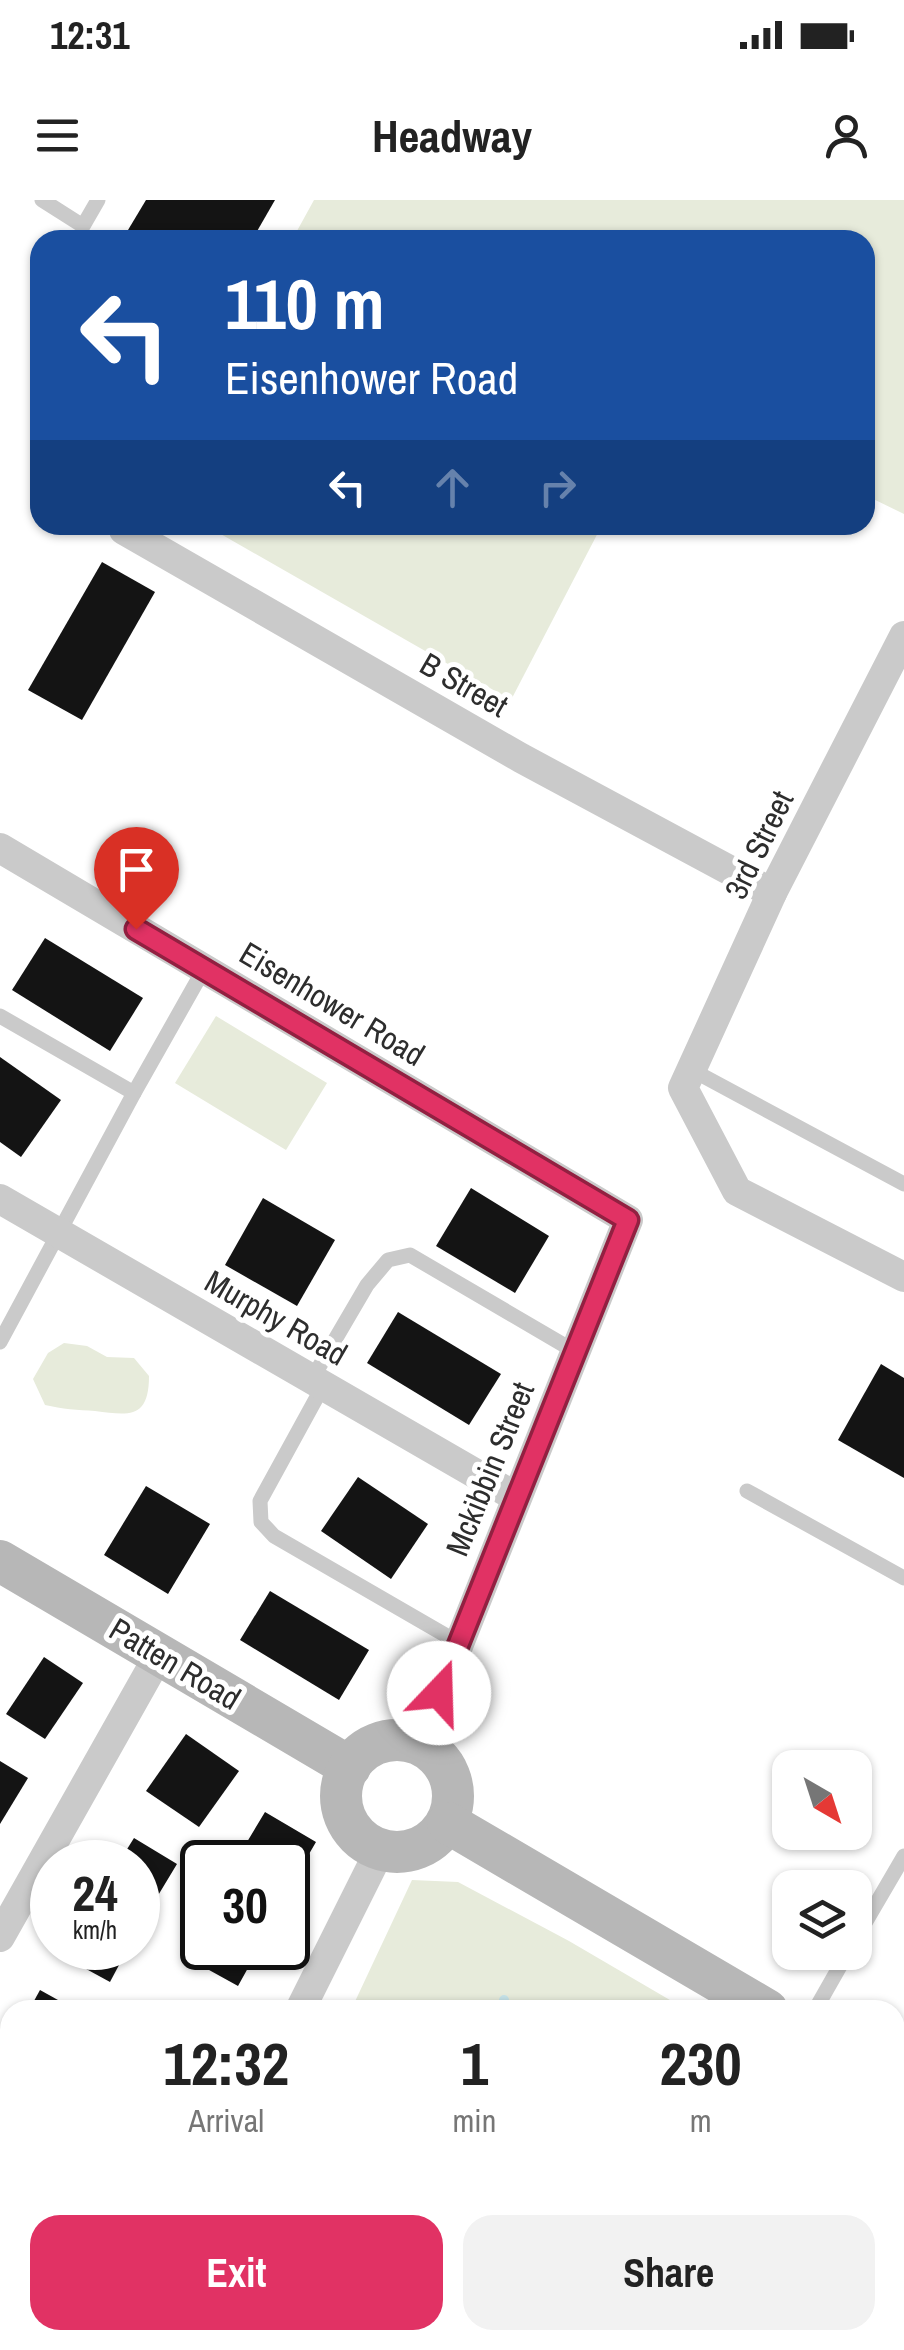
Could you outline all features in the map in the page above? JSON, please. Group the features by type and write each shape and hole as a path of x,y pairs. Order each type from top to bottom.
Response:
{"street":[{"name":"B Street","path":"133,535 521,758 772,893"},
{"name":"3rd Street","path":"688,1079 772,893 904,636"},
{"name":"Eisenhower Road","path":"0,848 628,1220"},
{"path":"688,1079 737,1191 904,1277"},
{"name":"Murphy Road","path":"0,1199 516,1497"},
{"name":"Mckibbin Street","path":"419,1744 628,1220"},
{"name":"Patten Road","path":"0,1561 350,1766"},
{"path":"0,1938 159,1655"},
{"path":"384,1741 419,1744 435,1753 454,1785 448,1823 436,1838 419,1849 400,1853 380,1850 363,1842 342,1811 341,1793 350,1766 368,1748 384,1741"},
{"path":"448,1823 750,2000"},
{"path":"305,2000 380,1850"}],"lane":[{"path":"42,200 76,230"},
{"path":"81,230 98,200"},
{"path":"0,1342 204,970"},
{"path":"0,1016 134,1093"},
{"path":"688,1079 904,1184"},
{"path":"459,1643 274,1536 260,1522 260,1501 367,1284 388,1260 410,1256 574,1352"},
{"path":"747,1490 904,1578"},
{"path":"872,1911 904,1856"},
{"path":"821,2000 838,1970"}],"green space":[{"path":"314,200 904,200 904,514 875,500 875,230 298,230"},
{"path":"222,535 597,535 511,700"},
{"path":"216,1016 327,1083 286,1150 175,1083"},
{"path":"64,1343 87,1346 107,1357 134,1358 149,1376 141,1407 134,1412 117,1413 45,1405 33,1379 48,1353"},
{"path":"412,1880 458,1882 670,2000 356,2000"}],"building":[{"path":"146,200 275,200 258,230 128,230"},
{"path":"102,562 155,592 82,720 28,690"},
{"path":"45,938 143,998 110,1051 12,990"},
{"path":"0,1057 61,1100 21,1157 0,1142"},
{"path":"471,1188 549,1236 515,1293 436,1246"},
{"path":"263,1198 335,1240 297,1306 225,1265"},
{"path":"398,1312 501,1374 469,1425 367,1363"},
{"path":"881,1364 904,1378 904,1478 838,1440"},
{"path":"358,1477 428,1524 391,1579 321,1531"},
{"path":"146,1486 210,1524 168,1594 104,1555"},
{"path":"270,1591 369,1650 339,1700 240,1640"},
{"path":"44,1657 83,1683 45,1739 6,1714"},
{"path":"186,1734 239,1771 199,1827 146,1791"},
{"path":"0,1761 28,1778 0,1824"},
{"path":"265,1812 316,1842 310,1852 310,1840 248,1840"},
{"path":"160,1854 177,1864 160,1892"},
{"path":"88,1970 116,1970 110,1982"},
{"path":"209,1970 247,1970 238,1986"},
{"path":"40,1990 58,2000 34,2000"}],"route":[{"path":"136,929 628,1220 439,1693"}]}
